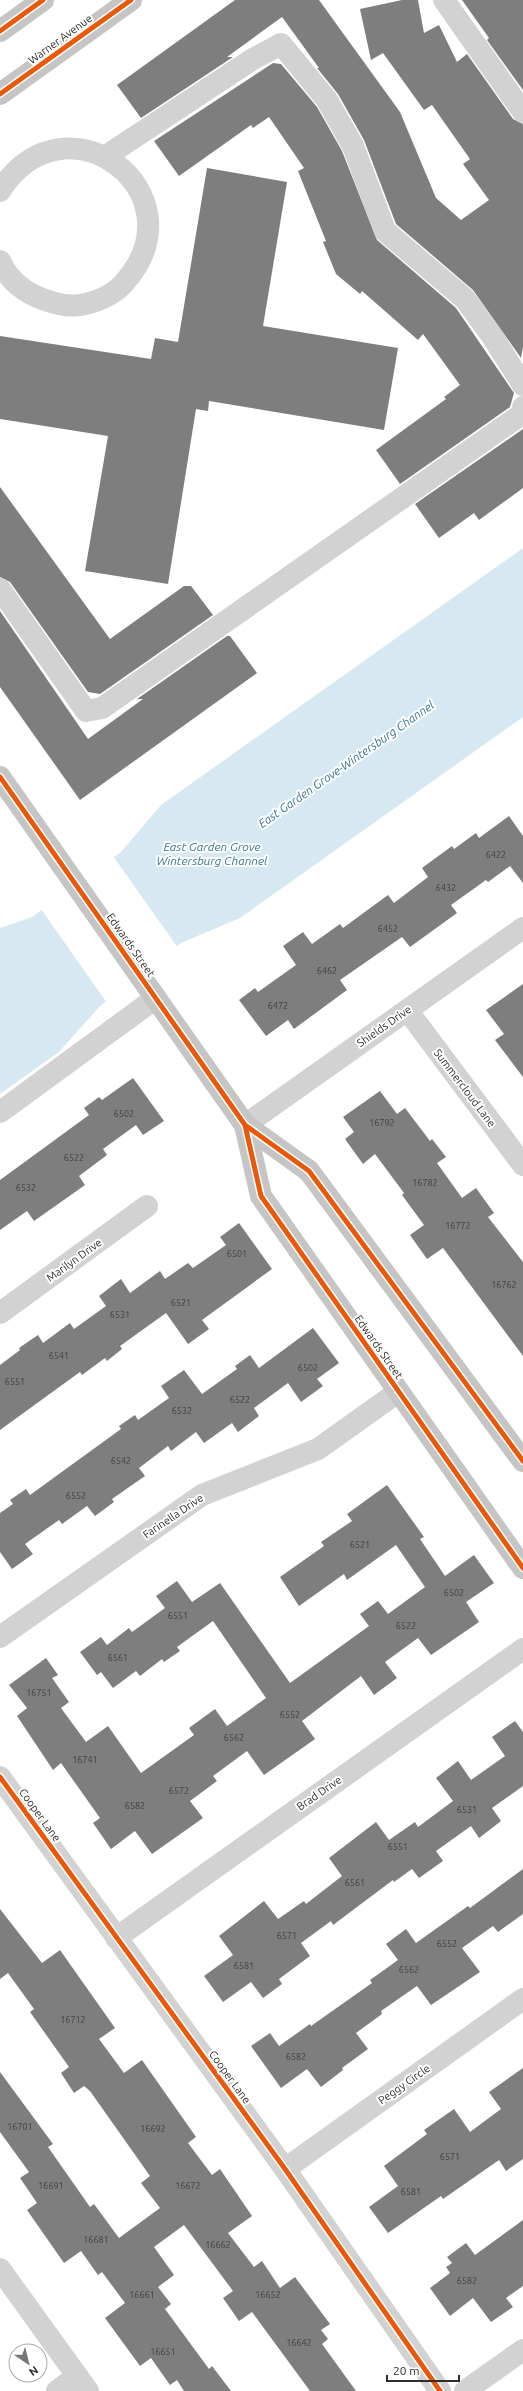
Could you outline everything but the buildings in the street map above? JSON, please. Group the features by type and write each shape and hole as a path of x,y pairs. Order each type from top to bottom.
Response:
{"main road":[{"path":"0,32 43,0"},
{"name":"Warner Avenue","path":"0,94 131,0"},
{"name":"Edwards Street","path":"0,777 245,1125 309,1170 523,1461"},
{"name":"Edwards Street","path":"245,1125 261,1196 523,1568"}],"street":[{"path":"444,0 523,112"},
{"path":"106,156 253,59 281,44 326,100 353,146 385,231 465,299 492,336 523,385"},
{"path":"0,191 8,178 26,162 44,152 65,148 86,150 106,156 127,172 142,193 149,218 147,245 137,269 119,288 96,301 70,306 44,301 21,289 4,269 0,261"},
{"path":"0,589 86,710 102,708 522,414 523,407"},
{"name":"Shields Drive","path":"245,1125 523,928"},
{"path":"0,1112 152,993"},
{"name":"Summercloud Lane","path":"407,1010 523,1165"},
{"name":"Marilyn Drive","path":"0,1313 148,1206"},
{"name":"Farinella Drive","path":"0,1637 202,1495 318,1449 398,1392"},
{"name":"Brad Drive","path":"116,1938 523,1650"},
{"name":"Cooper Lane","path":"0,1777 285,2169 440,2391"},
{"name":"Peggy Circle","path":"285,2169 523,1999"},
{"path":"0,2269 82,2383 57,2391"},
{"path":"465,2391 523,2350"}],"water":[{"name":"East Garden Grove Wintersburg Channel","path":"523,548 523,717 240,918 181,943 100,1006 59,1052 0,1094 0,928 32,917 120,853 161,805"}],"pier":[{"path":"113,856 178,948 107,1003 41,909"}],"cycle path":[{"path":"0,31 43,0"},
{"path":"0,94 131,0"},
{"path":"0,777 245,1125 309,1171 523,1461"},
{"path":"245,1125 261,1196 523,1568"},
{"path":"0,1777 285,2169 440,2391"}],"water label":[{"name":"East Garden Grove-Wintersburg Channel","path":"346,764"}]}
